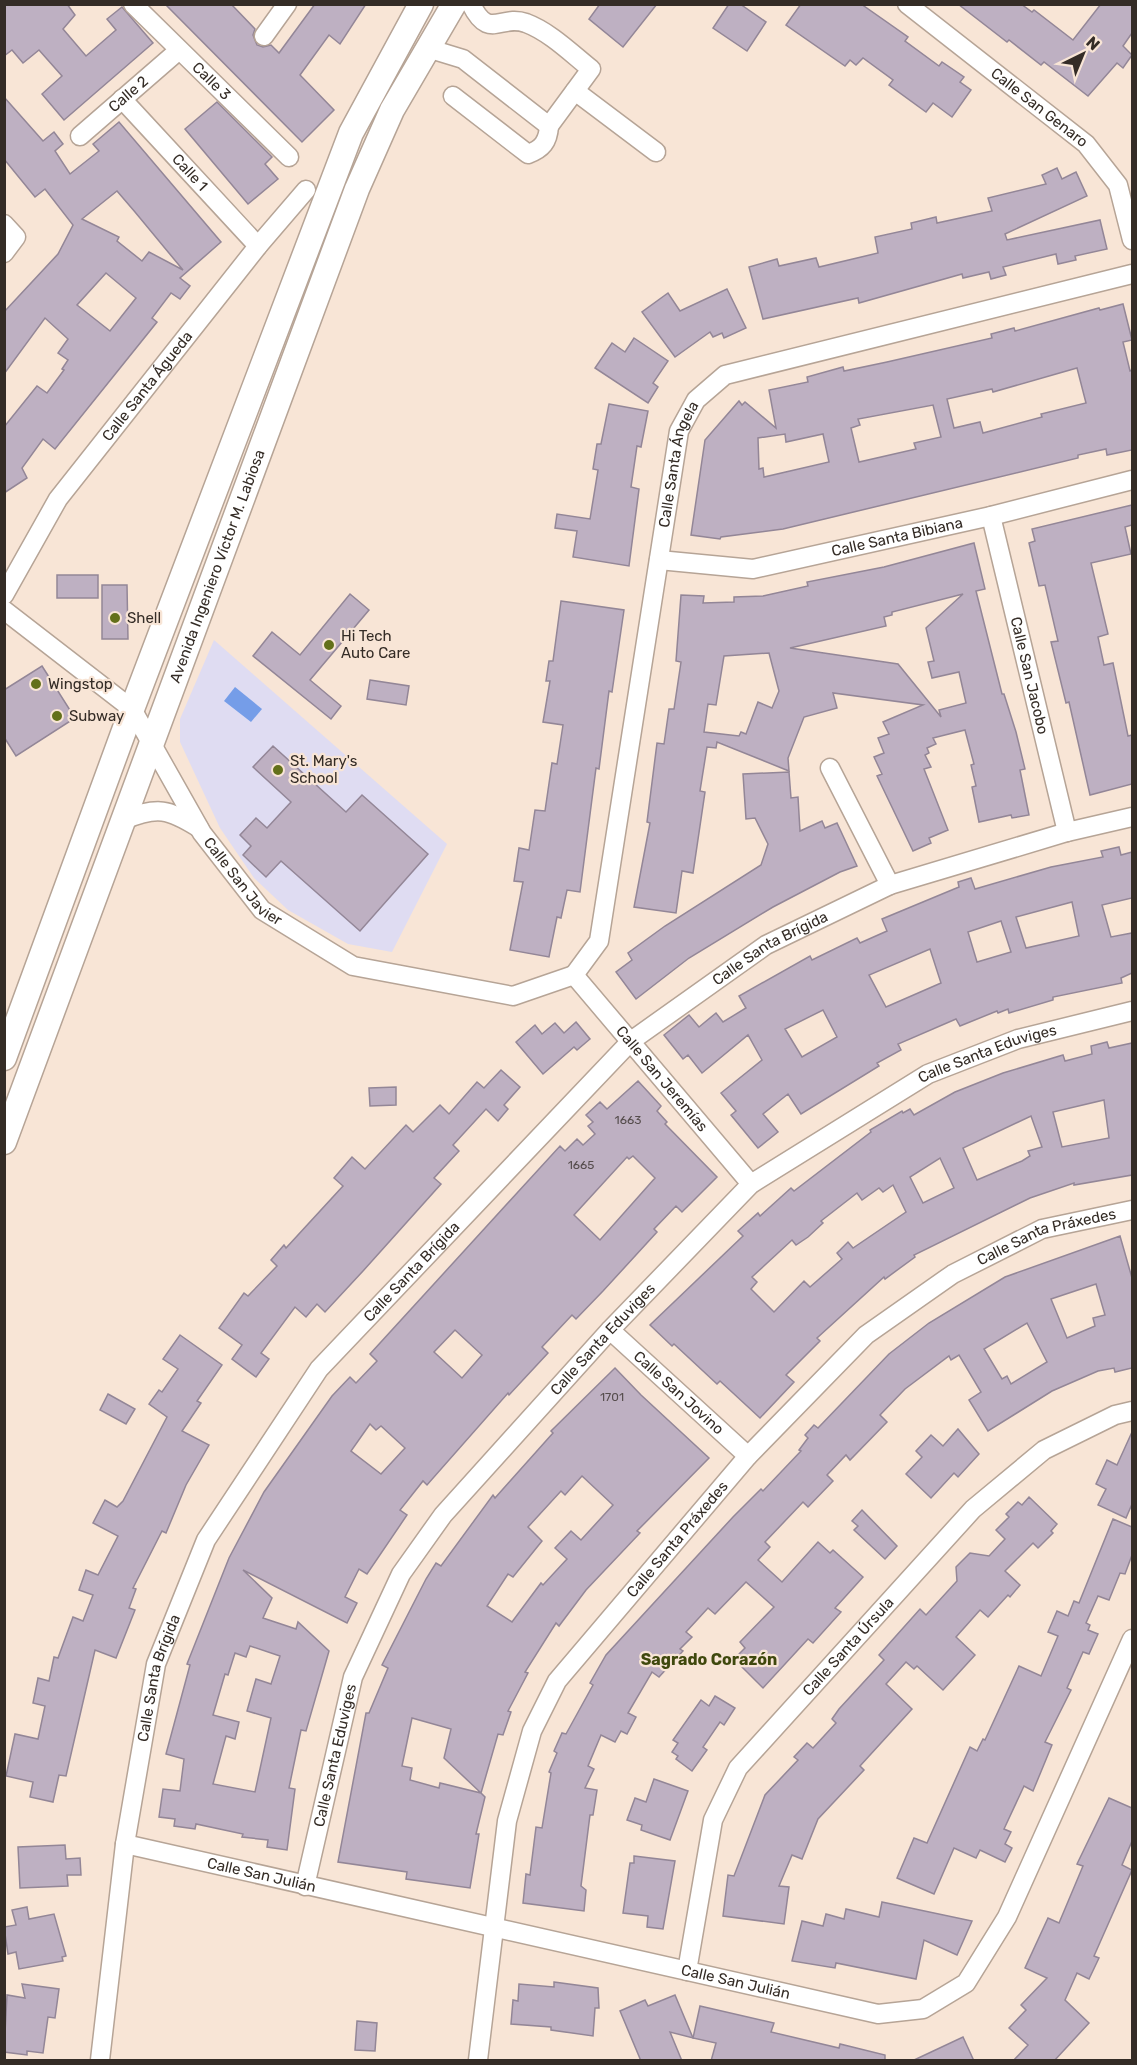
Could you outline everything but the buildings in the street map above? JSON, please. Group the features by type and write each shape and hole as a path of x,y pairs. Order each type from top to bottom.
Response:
{"main road":[{"name":"Avenida Ingeniero Víctor M. Labiosa","path":"4,1058 132,709 351,133 421,4"},
{"name":"Avenida Ingeniero Víctor M. Labiosa","path":"4,1142 357,189 392,110 454,4"}],"street":[{"name":"Calle 3","path":"133,4 178,51 289,157"},
{"path":"264,36 287,4"},
{"path":"453,96 528,154 540,150 548,138 549,126 591,69 544,32 515,20 492,26 476,15 471,4"},
{"name":"Calle San Genaro","path":"907,4 1086,144 1118,185 1132,240"},
{"path":"427,48 463,59 549,126"},
{"name":"Calle 2","path":"80,136 178,51"},
{"path":"575,91 656,152"},
{"name":"Calle 1","path":"122,99 258,246"},
{"name":"Calle Santa Águeda","path":"4,595 58,499 258,246 306,190"},
{"path":"4,253 10,230"},
{"name":"Calle Santa Ángela","path":"574,975 599,941 679,431 696,400 725,375 1132,274"},
{"name":"Calle Santa Bibiana","path":"659,561 753,569 992,516 1132,480"},
{"name":"Calle San Jacobo","path":"992,516 1068,832"},
{"name":"Calle San Javier","path":"4,610 132,709 200,829 261,910 353,966 513,996 574,975"},
{"path":"830,768 890,885"},
{"path":"124,820 147,810 172,813 200,829"},
{"name":"Calle Santa Brígida","path":"100,2061 125,1844 156,1664 206,1540 319,1368 631,1041 766,945 890,885 1068,832 1132,817"},
{"name":"Calle San Jeremías","path":"574,975 751,1184"},
{"name":"Calle Santa Eduviges","path":"306,1886 353,1677 401,1574 442,1515 610,1330 751,1184 928,1074 1018,1039 1132,1011"},
{"name":"Calle Santa Práxedes","path":"478,2061 507,1821 532,1731 557,1681 748,1456 866,1335 953,1274 1042,1230 1132,1210"},
{"name":"Calle San Jovino","path":"610,1330 748,1456"},
{"name":"Calle Santa Úrsula","path":"687,1971 713,1820 738,1768 973,1509 1044,1450 1115,1414 1132,1411"},
{"name":"Calle San Julián","path":"125,1844 493,1929 878,2014 923,2009 966,1983 1007,1917 1132,1639"}],"shaded area":[{"name":"St. Mary's School","path":"214,640 447,844 392,952 348,944 288,910 254,878 220,828 180,742 180,719"}],"water":[{"path":"235,687 262,709 251,722 224,701"}],"place":[{"name":"Shell","path":"115,618"},
{"name":"Hi Tech Auto Care","path":"329,645"},
{"name":"Wingstop","path":"36,684"},
{"name":"Subway","path":"57,716"},
{"name":"St. Mary's School","path":"278,770"}],"district":[{"name":"Sagrado Corazón","path":"709,1659"}]}
